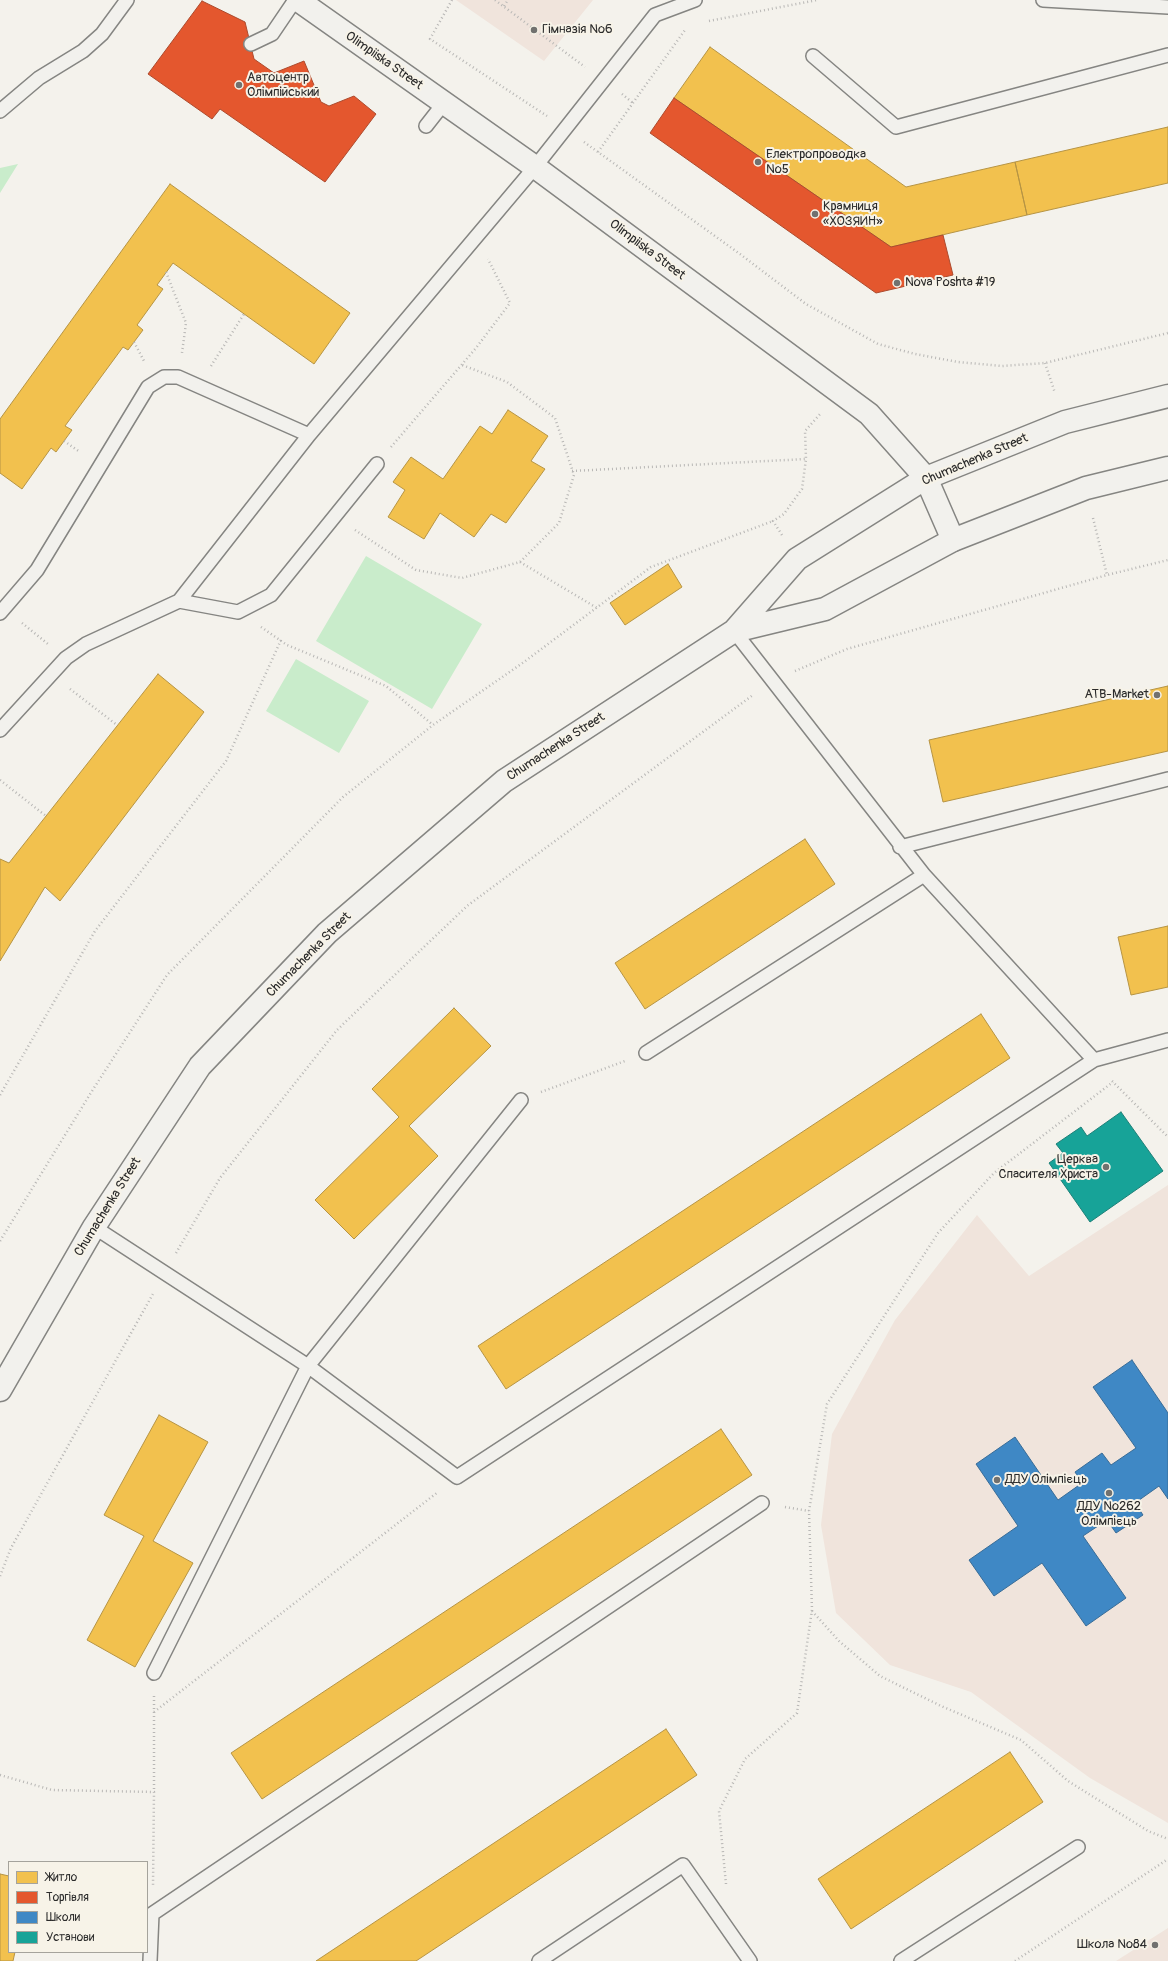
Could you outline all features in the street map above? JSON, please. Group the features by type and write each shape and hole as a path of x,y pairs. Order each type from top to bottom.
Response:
{"street":[{"name":"Olimpiiska Street","path":"298,0 535,167 869,414 926,478 953,540"},
{"name":"Chumachenka Street","path":"0,1390 94,1227 200,1066 327,933 504,780 734,631 796,560 926,478 1065,422 1168,396"},
{"name":"Chumachenka Street","path":"734,631 825,609 953,540 1086,488 1168,468"}],"lane":[{"path":"0,111 39,78 84,51 102,34 127,0"},
{"path":"251,44 272,34 295,0"},
{"path":"0,730 66,658 86,644 179,601 309,435 535,167 656,14 695,0"},
{"path":"1043,0 1168,7"},
{"path":"813,56 896,127 1168,55"},
{"path":"426,126 444,103"},
{"path":"2,611 37,570 148,387 164,376 178,376 309,435"},
{"path":"179,601 238,612 271,595 376,464"},
{"path":"734,631 900,847 1094,1060"},
{"path":"900,847 1168,779"},
{"path":"646,1053 924,875"},
{"path":"94,1227 308,1366 457,1477 1094,1060 1168,1040"},
{"path":"154,1673 308,1366 521,1100"},
{"path":"150,1961 152,1914 762,1503"},
{"path":"900,1961 1078,1847"},
{"path":"539,1961 683,1865 750,1961"}],"path":[{"path":"452,0 430,39 565,128 740,254 806,304 878,344 915,354 958,362 1002,366 1045,363 1168,333"},
{"path":"495,0 588,69"},
{"path":"504,6 508,0"},
{"path":"704,22 817,0"},
{"path":"598,152 689,24"},
{"path":"376,464 462,365 510,303 477,236"},
{"path":"166,272 186,323 178,376"},
{"path":"199,386 244,314"},
{"path":"1045,363 1055,393"},
{"path":"334,516 416,570 462,578 520,562 559,523 574,475 555,418 507,382 462,365"},
{"path":"0,1242 92,1091 167,975 343,797 432,725 524,662 651,567 773,521 784,514 802,489 806,458 805,431 823,411"},
{"path":"572,471 806,458"},
{"path":"1093,518 1107,575"},
{"path":"773,521 785,539"},
{"path":"0,1576 10,1548 220,1178 337,1030 467,906 772,680 847,648 1107,575 1168,560"},
{"path":"520,562 597,608"},
{"path":"2,611 66,658"},
{"path":"238,612 280,640 386,686 432,725"},
{"path":"0,1095 95,931 226,761 280,640"},
{"path":"52,674 117,725"},
{"path":"0,780 46,816"},
{"path":"521,1100 646,1053"},
{"path":"1094,1060 1113,1082 1168,1137"},
{"path":"726,1885 719,1811 745,1759 797,1712 812,1610 809,1511 827,1404 938,1234 994,1173 1113,1082"},
{"path":"154,1712 457,1477"},
{"path":"812,1610 839,1641 880,1676 941,1706 1021,1740 1068,1781 1148,1831 1168,1839"},
{"path":"152,1914 154,1673"},
{"path":"0,1775 52,1790 154,1792"},
{"path":"1015,1961 1168,1859"}],"shaded area":[{"name":"Гімназія №6","path":"456,0 593,0 544,61"},
{"name":"ДДУ Олімпієць","path":"1168,1185 1168,1823 1090,1778 971,1692 890,1665 836,1613 821,1525 832,1434 895,1320 977,1215 1029,1276"},
{"name":"Школа №84","path":"1168,1928 1168,1961 1116,1961"}],"green space":[{"path":"18,164 0,193 0,168"},
{"path":"366,556 482,624 432,709 316,641"},
{"path":"296,659 369,701 339,753 266,711"}],"building: Житло":[{"path":"710,47 906,187 1015,162 1027,215 891,247 674,98"},
{"path":"1168,127 1168,183 1027,215 1015,162"},
{"path":"170,184 350,313 314,364 173,263 157,285 163,289 137,325 143,330 128,350 123,347 65,426 72,430 56,452 51,448 22,489 0,473 0,419"},
{"path":"508,410 548,436 531,461 545,469 506,523 491,514 474,537 440,513 424,539 388,517 405,490 393,482 411,457 443,479 480,426 492,434"},
{"path":"668,564 682,587 625,625 610,603"},
{"path":"158,674 204,712 60,901 45,887 0,961 0,859 9,863"},
{"path":"1168,686 1168,751 943,802 929,740"},
{"path":"805,839 835,884 645,1009 615,963"},
{"path":"1168,926 1168,987 1131,995 1118,937"},
{"path":"454,1008 491,1046 409,1126 438,1156 354,1239 315,1200 399,1117 372,1089"},
{"path":"981,1014 1010,1058 506,1389 478,1346"},
{"path":"159,1415 208,1442 153,1541 193,1563 135,1667 87,1640 144,1536 104,1515"},
{"path":"721,1429 752,1475 262,1799 231,1753"},
{"path":"666,1729 697,1775 416,1961 316,1961"},
{"path":"1010,1752 1043,1802 851,1929 818,1879"},
{"path":"0,1874 8,1876 8,1953 15,1953 13,1961 0,1961"}],"building: Торгівля":[{"name":"Автоцентр Олімпійський","path":"202,1 245,22 254,59 274,73 304,61 321,102 329,106 354,96 376,114 325,182 220,109 212,119 148,74"},
{"path":"674,98 891,247 943,235 953,275 876,293 650,133"}],"building: Школи":[{"name":"ДДУ №262 Олімпієць","path":"1132,1360 1168,1413 1168,1499 1159,1486 1135,1503 1143,1515 1116,1533 1107,1520 1083,1536 1126,1598 1086,1626 1042,1563 994,1596 969,1560 1018,1526 976,1464 1015,1437 1058,1500 1082,1483 1075,1472 1102,1453 1111,1465 1136,1448 1093,1387"}],"building: Установи":[{"name":"Церква Спасителя Христа","path":"1121,1112 1163,1171 1090,1222 1049,1163 1063,1153 1056,1144 1081,1127 1087,1136"}],"place":[{"name":"Гімназія №6","path":"534,30"},
{"name":"Автоцентр Олімпійський","path":"239,85"},
{"name":"Електропроводка №5","path":"758,162"},
{"name":"Крамниця «ХОЗЯИН»","path":"815,214"},
{"name":"Nova Poshta #19","path":"897,283"},
{"name":"ATB-Market","path":"1157,695"},
{"name":"Церква Спасителя Христа","path":"1106,1167"},
{"name":"ДДУ Олімпієць","path":"997,1480"},
{"name":"ДДУ №262 Олімпієць","path":"1109,1493"},
{"name":"Школа №84","path":"1155,1945"}]}
